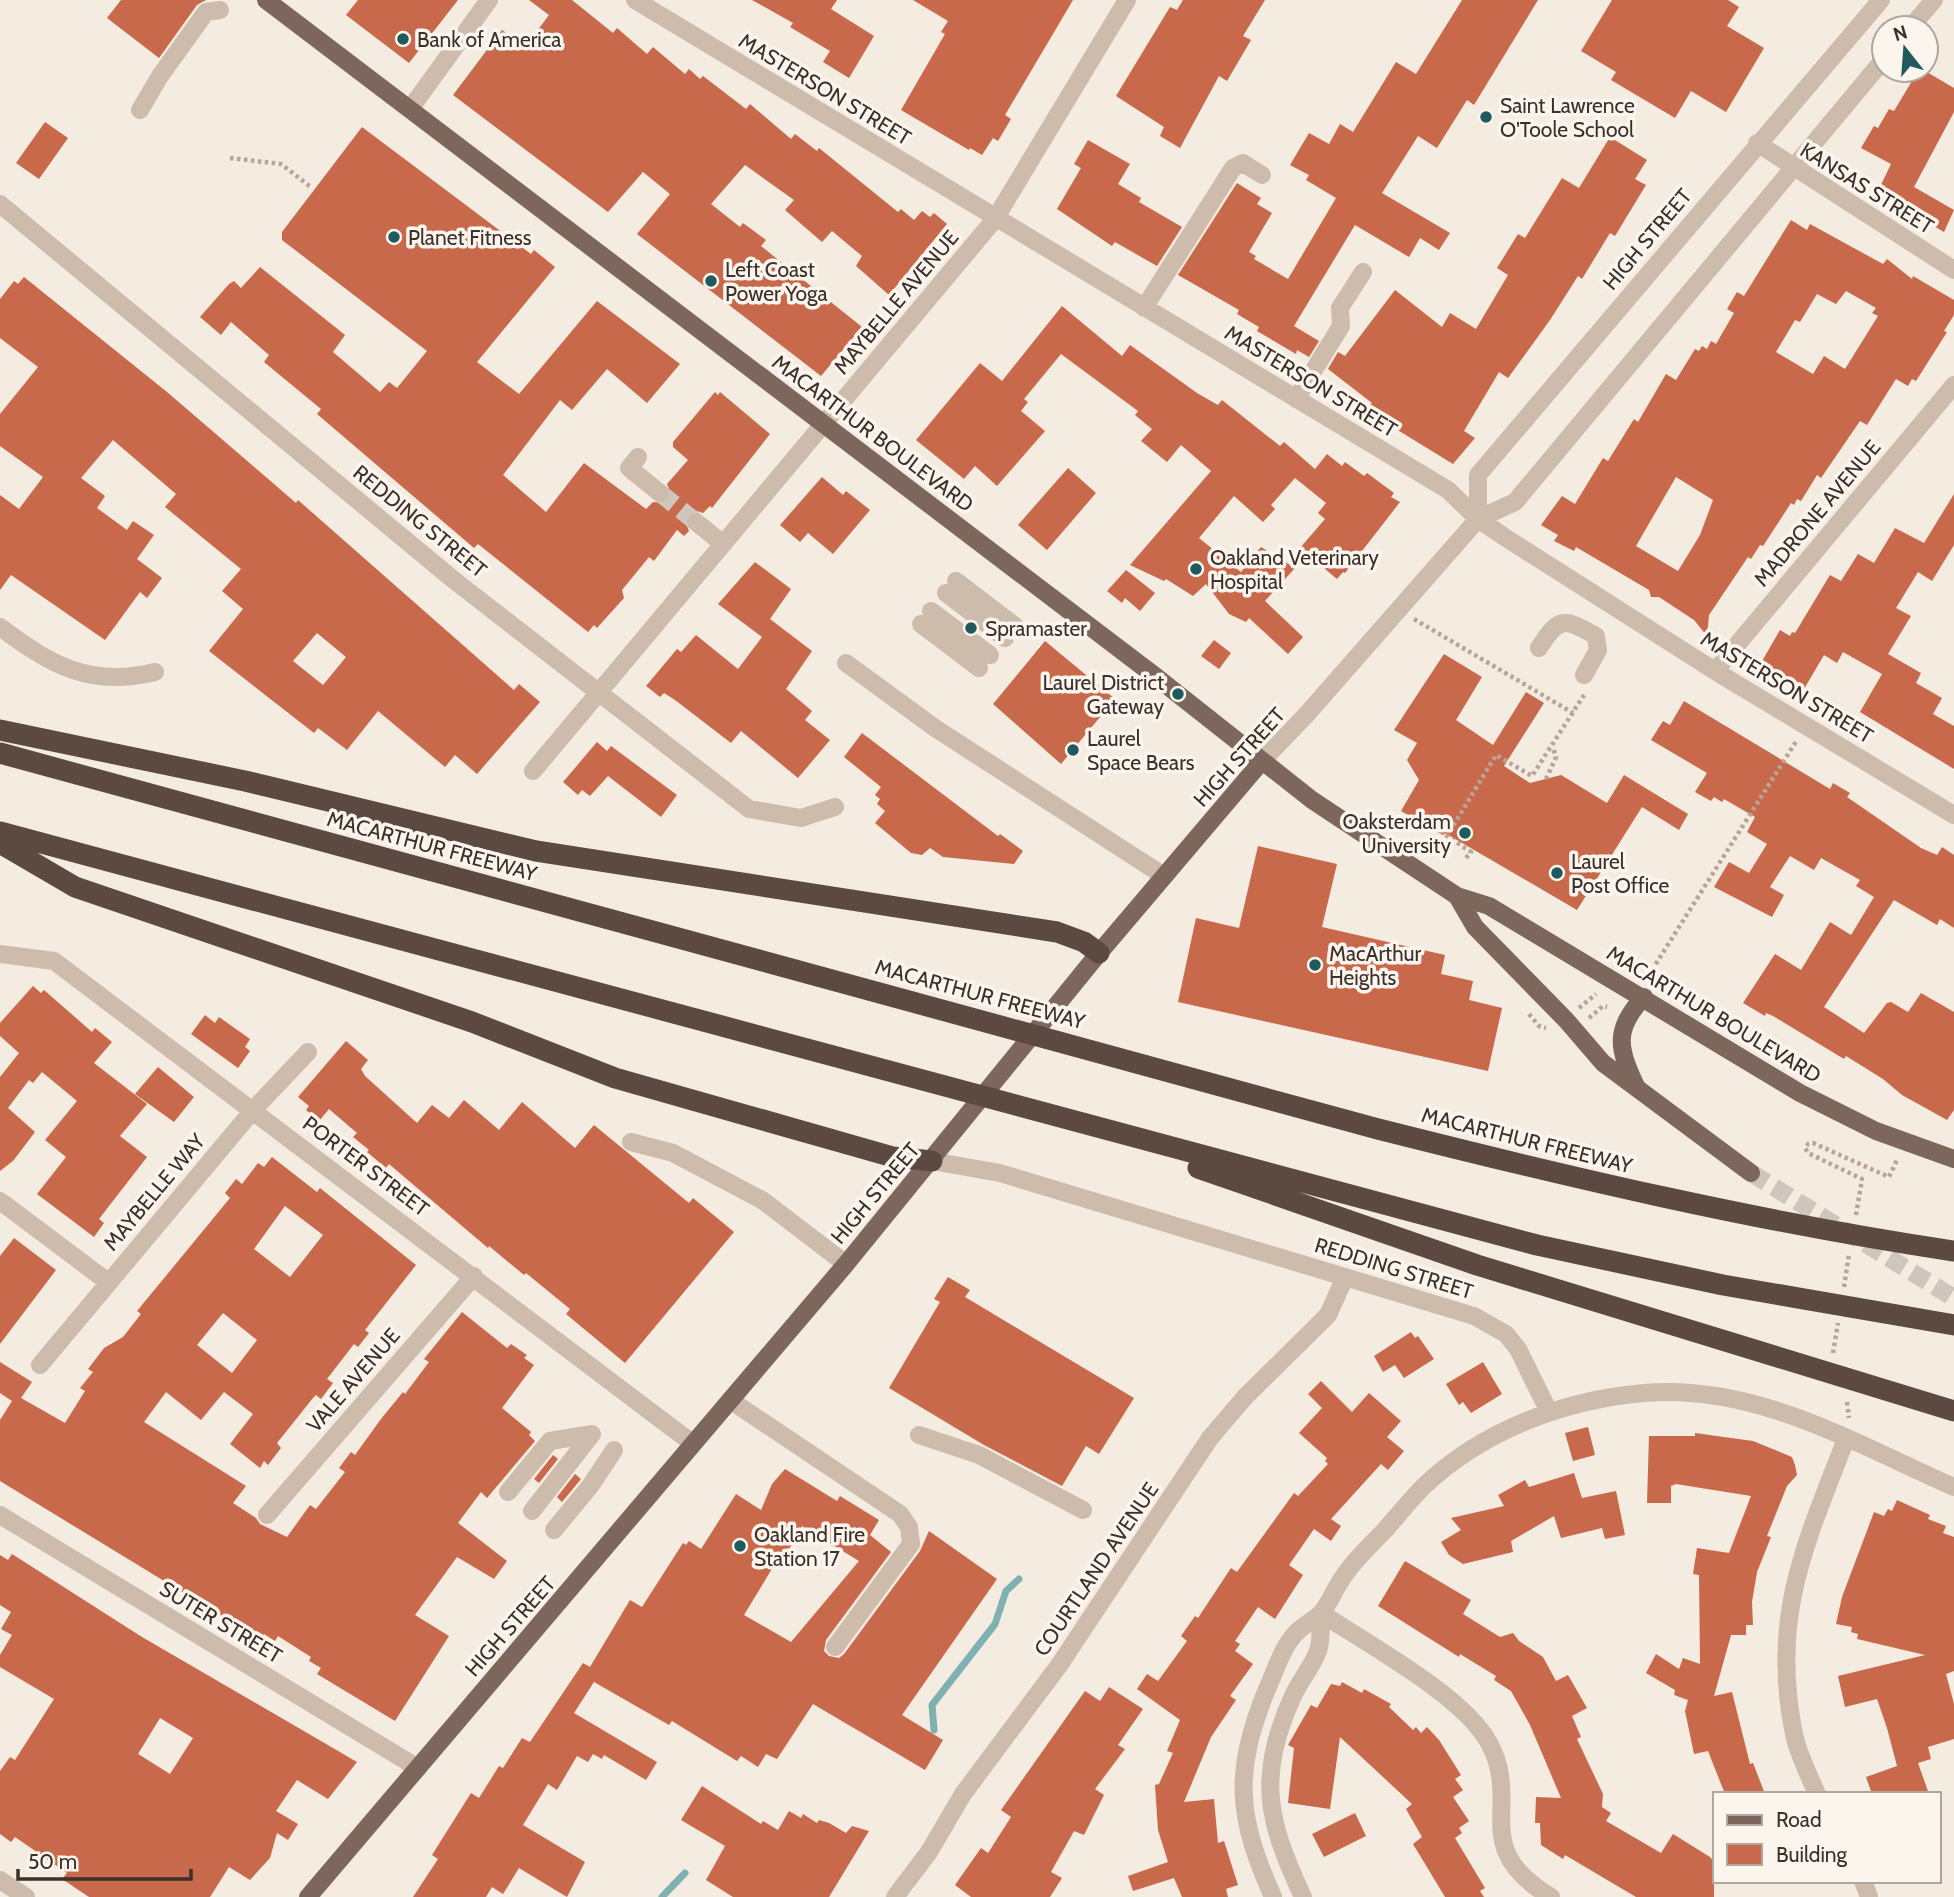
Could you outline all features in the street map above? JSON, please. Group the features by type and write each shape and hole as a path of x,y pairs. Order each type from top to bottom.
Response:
{"highway":[{"path":"0,730 245,781 536,851 1057,932 1084,942 1099,953"},
{"name":"MACARTHUR FREEWAY","path":"0,753 85,779 1545,1171 1729,1212 1954,1251"},
{"path":"0,832 1537,1245 1723,1285 1954,1325"},
{"path":"0,843 75,887 472,1022 615,1078 892,1157 932,1161"},
{"path":"1041,1112 1477,1265 1954,1410"}],"main road":[{"name":"MACARTHUR BOULEVARD","path":"265,0 1318,805 1458,896 1489,906 1801,1093 1876,1131 1954,1159"},
{"name":"HIGH STREET","path":"308,1897 846,1264 1099,953 1262,761"},
{"name":"MACARTHUR BOULEVARD","path":"1458,896 1475,928 1566,1020 1603,1063 1751,1173"},
{"path":"1639,1091 1625,1061 1621,1035 1629,1013 1644,997"}],"street":[{"path":"410,109 489,0"},
{"name":"MASTERSON STREET","path":"635,0 1448,490 1478,519 1715,671 1954,814"},
{"name":"MAYBELLE AVENUE","path":"533,771 995,219 1127,0"},
{"name":"HIGH STREET","path":"1478,519 1478,475 1881,0"},
{"path":"1922,14 1934,0"},
{"path":"140,110 160,76 206,12 220,10"},
{"name":"HIGH STREET","path":"1262,761 1478,519 1515,502 1870,75"},
{"name":"KANSAS STREET","path":"1757,143 1954,270"},
{"path":"1144,309 1233,168 1243,163 1262,175"},
{"name":"REDDING STREET","path":"0,204 455,581 749,809 801,818 835,807"},
{"path":"1296,399 1341,326 1340,308 1363,272"},
{"name":"MADRONE AVENUE","path":"1715,671 1954,385"},
{"path":"638,457 629,468 660,493"},
{"path":"696,522 723,544"},
{"path":"951,587 1010,632"},
{"path":"926,617 984,662"},
{"path":"1539,648 1552,628 1562,623 1571,622 1595,636 1598,650 1584,675"},
{"path":"0,627 40,657 63,667 108,678 132,678 155,672"},
{"path":"845,663 935,728 1164,876"},
{"name":"PORTER STREET","path":"0,954 54,961 692,1443"},
{"name":"MAYBELLE WAY","path":"40,1365 254,1110 307,1052"},
{"path":"631,1142 673,1153 762,1200 846,1264"},
{"name":"REDDING STREET","path":"932,1161 1000,1173 1474,1316 1506,1334 1528,1364 1549,1412"},
{"path":"0,1201 108,1282"},
{"name":"VALE AVENUE","path":"267,1515 474,1276"},
{"name":"COURTLAND AVENUE","path":"895,1897 929,1852 963,1794 1060,1664 1210,1438 1245,1397 1328,1315 1345,1277"},
{"path":"1273,1897 1253,1852 1247,1827 1243,1774 1256,1717 1276,1667 1294,1633 1321,1613 1345,1573 1425,1486 1476,1446 1549,1412 1582,1402 1645,1393 1704,1394 1743,1399 1780,1410 1954,1487"},
{"path":"730,1400 900,1514 909,1527 911,1544 835,1647"},
{"path":"508,1492 550,1441 592,1434 532,1511"},
{"path":"919,1435 979,1455 1083,1510"},
{"path":"1816,1792 1794,1736 1786,1651 1790,1597 1805,1545 1846,1439"},
{"path":"554,1530 591,1485 614,1450"},
{"name":"SUTER STREET","path":"0,1515 418,1768"},
{"path":"1303,1897 1280,1849 1270,1810 1270,1769 1278,1731 1299,1683 1318,1650 1321,1613"},
{"path":"1321,1613 1471,1717 1490,1744 1499,1771 1502,1843 1524,1878 1551,1897"},
{"path":"0,1880 26,1897"}],"path":[{"path":"230,158 281,164 312,188"},
{"path":"1399,610 1573,713"},
{"path":"1652,970 1806,725"},
{"path":"1466,858 1471,852 1447,836 1496,755 1532,776 1552,747 1556,757 1546,779"},
{"path":"1588,1019 1603,1006 1607,1007"},
{"path":"1862,1179 1808,1153 1808,1144 1812,1143 1889,1177"},
{"path":"1837,1399 1849,1402 1847,1416"}],"building":[{"path":"121,0 206,0 197,5 159,58 107,18"},
{"name":"Bank of America","path":"358,0 458,0 409,63 346,15"},
{"path":"529,0 572,0 613,33 617,28 647,54 653,47 685,74 689,69 700,79 703,76 746,109 750,104 791,139 795,134 817,151 819,148 898,212 901,209 914,220 922,211 930,217 934,213 947,224 889,295 856,266 862,256 832,231 822,242 785,210 794,200 745,165 711,204 740,227 743,223 766,240 761,246 862,327 821,376 637,234 670,194 643,172 608,212 453,95 502,30 525,47 549,15"},
{"path":"752,0 837,0 831,9 874,36 849,78 823,62 830,51 790,27 793,23"},
{"path":"913,0 1073,0 1005,115 1011,119 998,141 993,138 982,155 901,110 945,34 941,32 948,21"},
{"path":"1183,0 1265,0 1243,36 1251,40 1227,81 1219,76 1180,148 1160,136 1164,127 1116,96 1170,7 1177,10"},
{"path":"1462,0 1538,0 1474,105 1467,100 1437,148 1418,136 1382,193 1450,233 1439,250 1420,238 1409,257 1355,225 1294,326 1319,341 1309,357 1297,350 1296,354 1257,331 1259,327 1237,314 1239,310 1178,275 1237,183 1261,198 1257,204 1272,213 1249,252 1256,256 1254,259 1288,279 1336,198 1306,180 1309,175 1290,165 1309,133 1329,144 1340,124 1353,132 1396,62 1416,74"},
{"path":"1612,0 1728,0 1739,7 1727,26 1764,48 1726,112 1691,91 1675,118 1611,80 1616,72 1581,51"},
{"path":"1940,80 1954,88 1954,112 1914,187 1954,210 1944,232 1927,222 1930,216 1899,197 1895,202 1878,191 1891,164 1861,148 1874,126 1878,128 1889,109 1894,111 1910,84 1940,84"},
{"path":"45,122 68,138 39,179 16,163"},
{"path":"362,127 531,254 534,250 555,267 477,362 519,394 597,301 680,364 647,403 607,369 572,410 560,400 503,475 546,512 584,463 646,509 653,502 665,503 671,494 667,484 688,460 673,447 673,442 715,392 718,395 720,392 770,434 712,508 710,506 703,513 697,511 688,514 685,521 689,531 684,536 677,530 654,561 649,557 622,590 624,598 597,628 594,625 588,632 478,544 474,548 317,414 321,409 264,362 269,355 231,322 221,335 200,317 229,284 234,281 241,288 260,267 345,335 333,352 380,392 389,382 397,388 427,351 282,240 282,232"},
{"path":"1610,137 1647,160 1635,179 1646,185 1615,236 1610,233 1582,279 1578,276 1508,378 1499,372 1464,431 1475,438 1453,464 1365,410 1372,403 1328,369 1338,352 1345,356 1395,290 1442,327 1450,313 1476,329 1508,275 1497,268 1518,234 1525,238 1562,178 1579,188"},
{"path":"1088,140 1130,164 1118,184 1141,198 1139,202 1182,227 1157,266 1115,242 1112,246 1057,209 1081,168 1074,164"},
{"path":"1791,220 1807,230 1810,224 1883,264 1887,259 1912,279 1913,276 1954,300 1954,315 1944,331 1947,332 1916,381 1912,379 1908,386 1896,379 1867,425 1860,421 1821,478 1817,475 1801,501 1797,499 1794,505 1791,503 1763,546 1760,545 1751,559 1748,557 1709,615 1707,636 1694,620 1659,597 1651,597 1649,590 1576,547 1574,551 1554,541 1558,535 1541,525 1562,496 1575,504 1603,458 1608,461 1634,419 1638,422 1666,374 1676,380 1695,349 1699,351 1702,346 1707,349 1711,341 1716,344 1734,313 1727,309 1737,292 1744,296","holes":["1846,291 1876,308 1872,313 1878,316 1845,369 1824,356 1813,374 1776,352 1795,320 1800,322 1817,294 1836,304","1676,477 1713,500 1700,535 1678,571 1636,546"]},
{"path":"24,277 167,392 296,503 298,500 514,690 519,684 540,702 477,774 455,755 445,767 378,711 347,750 318,728 314,733 209,651 243,609 222,591 241,569 165,507 176,494 113,440 81,478 105,496 97,508 127,530 133,521 154,535 137,559 162,578 147,598 140,592 105,640 11,575 0,590 0,495 19,509 43,477 0,446 0,414 38,367 0,338 0,299 14,281 18,284","holes":["317,633 346,657 323,685 293,661"]},
{"path":"1062,306 1122,356 1130,345 1197,393 1218,405 1222,400 1280,446 1284,442 1315,469 1327,454 1342,466 1345,462 1364,476 1367,473 1394,493 1391,497 1400,502 1345,573 1337,579 1300,548 1325,519 1318,513 1326,503 1295,478 1271,505 1275,509 1263,522 1234,496 1199,538 1241,572 1261,547 1295,568 1265,601 1303,637 1288,654 1249,618 1246,622 1229,614 1206,584 1193,596 1166,579 1164,581 1130,565 1211,471 1181,445 1167,462 1141,441 1152,429 1135,415 1138,411 1061,354 1024,399 1028,402 1021,411 1045,431 997,486 975,466 964,479 916,440 980,363 1002,381"},
{"path":"1068,468 1096,493 1047,550 1018,525"},
{"path":"822,477 843,495 846,491 870,510 833,554 808,533 800,542 780,525"},
{"path":"1954,494 1954,545 1932,581 1918,572 1896,608 1911,616 1888,654 1921,673 1916,683 1942,698 1933,714 1954,726 1954,769 1860,712 1882,674 1843,652 1837,663 1824,655 1804,689 1761,663 1780,630 1790,636 1792,632 1795,633 1830,575 1841,581 1858,554 1874,563 1895,528 1924,543"},
{"path":"755,562 791,589 770,619 812,651 786,689 812,711 805,720 830,740 798,778 741,731 731,743 675,700 664,693 660,697 646,686 677,649 681,652 696,635 738,669 762,637 718,604"},
{"path":"1126,570 1155,593 1140,611 1125,598 1122,603 1107,591"},
{"path":"1214,640 1231,653 1219,669 1201,656"},
{"path":"1045,641 1115,699 1061,764 993,704"},
{"path":"1444,654 1482,677 1456,720 1493,745 1526,692 1544,703 1504,766 1530,783 1561,775 1607,803 1624,775 1688,814 1679,830 1642,807 1577,910 1445,833 1443,835 1401,811 1419,780 1407,760 1417,743 1394,730"},
{"path":"1684,701 1830,789 1833,783 1850,793 1847,797 1921,848 1937,855 1942,847 1954,855 1954,928 1940,919 1937,925 1894,900 1824,1007 1864,1033 1887,1003 1891,1002 1908,1012 1921,993 1954,1012 1954,1110 1947,1120 1902,1095 1883,1079 1846,1056 1844,1059 1773,1016 1766,1013 1765,1016 1743,1003 1775,954 1801,970 1830,922 1851,935 1874,897 1856,886 1860,880 1821,858 1814,870 1790,856 1770,887 1784,895 1772,917 1714,887 1729,862 1749,873 1767,844 1747,832 1755,817 1724,799 1722,802 1714,797 1711,801 1695,792 1707,773 1651,740 1663,721 1670,725"},
{"path":"862,733 998,836 1000,834 1023,851 1014,864 943,857 930,848 922,855 911,853 875,823 885,811 877,804 880,799 875,795 881,787 844,757"},
{"path":"597,742 607,751 611,746 677,795 661,817 608,776 590,796 582,790 578,795 563,782"},
{"name":"MacArthur Heights","path":"1258,846 1337,864 1322,927 1445,955 1441,974 1473,981 1469,1000 1502,1008 1488,1071 1178,1002 1196,918 1239,928"},
{"path":"33,986 41,993 44,990 92,1032 95,1028 112,1042 94,1063 147,1104 120,1136 147,1157 99,1219 104,1223 94,1237 37,1194 66,1157 45,1140 77,1101 42,1072 33,1083 29,1080 8,1108 35,1132 13,1161 0,1171 0,1077 19,1053 0,1036 0,1023"},
{"path":"205,1015 215,1023 219,1017 250,1039 245,1047 250,1051 238,1068 191,1034"},
{"path":"346,1041 368,1060 361,1069 365,1076 417,1123 432,1105 449,1118 464,1100 499,1130 522,1102 575,1148 594,1125 689,1203 693,1198 734,1232 625,1363 566,1314 570,1309 526,1273 524,1275 489,1246 488,1248 389,1164 386,1168 367,1152 369,1150 353,1137 357,1133 329,1109 319,1121 306,1110 309,1106 298,1097"},
{"path":"158,1067 194,1097 174,1122 135,1094"},
{"path":"272,1157 317,1192 320,1188 416,1265 365,1330 369,1333 358,1347 354,1344 327,1379 333,1383 321,1399 316,1395 277,1443 281,1448 268,1465 264,1461 260,1468 230,1444 253,1414 224,1392 201,1420 166,1392 144,1422 246,1486 233,1503 256,1518 260,1524 287,1537 310,1505 316,1509 345,1472 339,1468 351,1452 355,1455 403,1392 405,1394 429,1362 424,1359 462,1312 507,1348 511,1344 527,1355 524,1358 534,1365 502,1408 531,1432 529,1435 535,1441 487,1498 481,1492 458,1523 507,1561 494,1579 457,1557 415,1615 449,1636 395,1721 317,1674 321,1668 309,1661 311,1657 278,1636 275,1641 264,1634 261,1640 0,1481 0,1420 12,1401 0,1393 0,1362 32,1382 21,1398 65,1423 85,1391 80,1388 93,1372 88,1369 104,1348 123,1337 141,1314 137,1311 230,1198 225,1193 236,1179 242,1184 258,1163 264,1167","holes":["285,1206 323,1235 290,1277 254,1249","223,1313 257,1340 232,1373 197,1345"]},
{"path":"14,1238 56,1270 0,1344 0,1256"},
{"path":"948,1277 970,1290 965,1297 1134,1398 1099,1454 1086,1446 1062,1486 984,1445 889,1388 940,1302 934,1299"},
{"path":"1411,1332 1415,1338 1418,1336 1434,1359 1404,1378 1395,1365 1383,1372 1374,1356"},
{"path":"1483,1362 1502,1394 1471,1413 1463,1402 1459,1405 1446,1384"},
{"path":"1321,1381 1352,1412 1369,1393 1401,1421 1387,1437 1404,1451 1388,1470 1381,1464 1331,1519 1341,1526 1331,1541 1314,1529 1289,1565 1303,1575 1275,1619 1258,1607 1235,1641 1240,1644 1235,1651 1253,1664 1230,1696 1236,1700 1211,1737 1184,1802 1214,1799 1218,1843 1224,1841 1238,1885 1226,1889 1228,1897 1182,1897 1174,1878 1133,1891 1128,1876 1168,1862 1158,1830 1155,1785 1159,1784 1173,1753 1167,1751 1180,1720 1137,1689 1147,1674 1158,1681 1187,1641 1181,1636 1195,1616 1198,1618 1231,1568 1237,1572 1294,1493 1298,1496 1328,1464 1325,1461 1327,1458 1299,1433 1322,1408 1308,1394"},
{"path":"1588,1427 1595,1455 1573,1461 1565,1433"},
{"path":"1695,1433 1753,1441 1792,1457 1797,1475 1787,1486 1767,1536 1771,1537 1757,1572 1752,1602 1753,1625 1746,1625 1746,1635 1731,1635 1714,1696 1732,1692 1750,1764 1753,1763 1764,1792 1724,1792 1708,1751 1694,1754 1685,1711 1688,1700 1674,1695 1675,1690 1646,1673 1656,1654 1679,1669 1683,1658 1700,1664 1699,1575 1693,1574 1697,1548 1729,1553 1751,1496 1676,1484 1671,1486 1671,1503 1647,1503 1649,1436 1695,1436"},
{"path":"553,1455 558,1459 539,1483 534,1479"},
{"path":"785,1469 837,1501 840,1496 879,1520 870,1535 891,1552 826,1640 824,1651 829,1656 839,1658 844,1654 920,1551 929,1531 997,1579 902,1715 943,1740 925,1770 813,1704 777,1759 766,1754 758,1767 741,1756 737,1761 672,1721 669,1725 594,1682 574,1713 657,1762 646,1780 604,1755 602,1759 593,1754 588,1762 577,1756 557,1790 548,1784 523,1825 585,1862 567,1897 519,1868 503,1894 492,1887 486,1897 413,1897 438,1859 432,1855 471,1793 479,1798 499,1766 503,1768 522,1738 530,1742 583,1663 590,1667 630,1600 642,1607 683,1543 686,1545 689,1541 701,1549 736,1494 761,1510 772,1484","holes":["802,1526 859,1561 791,1642 744,1615 776,1562 781,1564"]},
{"path":"1574,1473 1582,1498 1616,1491 1625,1535 1605,1539 1602,1528 1561,1538 1554,1516 1511,1541 1513,1552 1463,1564 1449,1555 1441,1542 1461,1530 1451,1518 1504,1506 1498,1495 1525,1480 1529,1487"},
{"path":"575,1474 581,1479 562,1502 557,1497"},
{"path":"1897,1500 1930,1515 1928,1519 1946,1526 1943,1533 1954,1537 1954,1671 1946,1674 1954,1704 1954,1739 1928,1747 1931,1759 1918,1763 1928,1792 1871,1792 1866,1777 1897,1766 1887,1728 1877,1699 1845,1707 1838,1676 1925,1655 1857,1639 1858,1634 1851,1632 1852,1627 1836,1624 1842,1597 1874,1512 1884,1516 1888,1509 1892,1511"},
{"path":"12,1554 142,1637 357,1762 328,1799 297,1780 276,1811 298,1824 288,1840 277,1833 270,1858 250,1880 229,1867 210,1897 89,1897 62,1879 67,1873 15,1837 11,1842 0,1834 0,1771 10,1757 15,1760 54,1699 0,1667 0,1655 12,1635 1,1629 11,1612 0,1605 0,1555 8,1560","holes":["160,1718 193,1738 170,1774 138,1754"]},
{"path":"1405,1561 1471,1600 1463,1614 1500,1637 1513,1633 1519,1641 1543,1657 1556,1681 1568,1675 1587,1708 1572,1716 1581,1737 1577,1739 1603,1794 1602,1807 1611,1813 1606,1821 1661,1853 1673,1834 1710,1857 1713,1861 1714,1897 1636,1897 1565,1855 1563,1859 1541,1845 1540,1823 1535,1823 1536,1797 1561,1798 1530,1725 1511,1691 1494,1680 1496,1676 1460,1654 1459,1657 1378,1606"},
{"path":"1342,1682 1362,1693 1364,1689 1391,1704 1389,1707 1413,1730 1416,1727 1421,1733 1427,1727 1439,1740 1461,1775 1455,1779 1463,1790 1453,1797 1469,1821 1459,1828 1462,1833 1455,1838 1485,1888 1480,1891 1484,1897 1445,1897 1413,1844 1422,1837 1406,1809 1412,1804 1340,1737 1330,1809 1288,1803 1294,1748 1288,1745 1311,1705 1317,1708 1331,1684 1340,1686"},
{"path":"1109,1687 1143,1709 1118,1745 1125,1749 1095,1789 1104,1795 1084,1835 1074,1831 1051,1872 1062,1878 1050,1897 971,1897 955,1885 981,1848 988,1853 1011,1817 1001,1810 1085,1691 1100,1701"},
{"path":"702,1786 761,1824 763,1821 778,1830 789,1811 801,1818 803,1814 817,1823 819,1820 829,1823 846,1833 852,1826 869,1831 829,1897 733,1897 706,1880 725,1846 681,1820"},
{"path":"1355,1813 1366,1836 1324,1857 1312,1834"}],"waterway":[{"path":"934,1730 932,1705 995,1624 1006,1591 1019,1579"},
{"path":"662,1897 685,1873"}],"tunnel":[{"path":"660,493 696,522"},
{"path":"1751,1173 1954,1298"}],"place":[{"name":"Bank of America","path":"403,39"},
{"name":"Saint Lawrence O'Toole School","path":"1486,117"},
{"name":"Planet Fitness","path":"394,237"},
{"name":"Left Coast Power Yoga","path":"711,281"},
{"name":"Oakland Veterinary Hospital","path":"1196,569"},
{"name":"Spramaster","path":"971,628"},
{"name":"Laurel District Gateway","path":"1178,694"},
{"name":"Laurel Space Bears","path":"1073,750"},
{"name":"Oaksterdam University","path":"1465,833"},
{"name":"Laurel Post Office","path":"1557,873"},
{"name":"MacArthur Heights","path":"1315,965"},
{"name":"Oakland Fire Station 17","path":"740,1546"}]}
